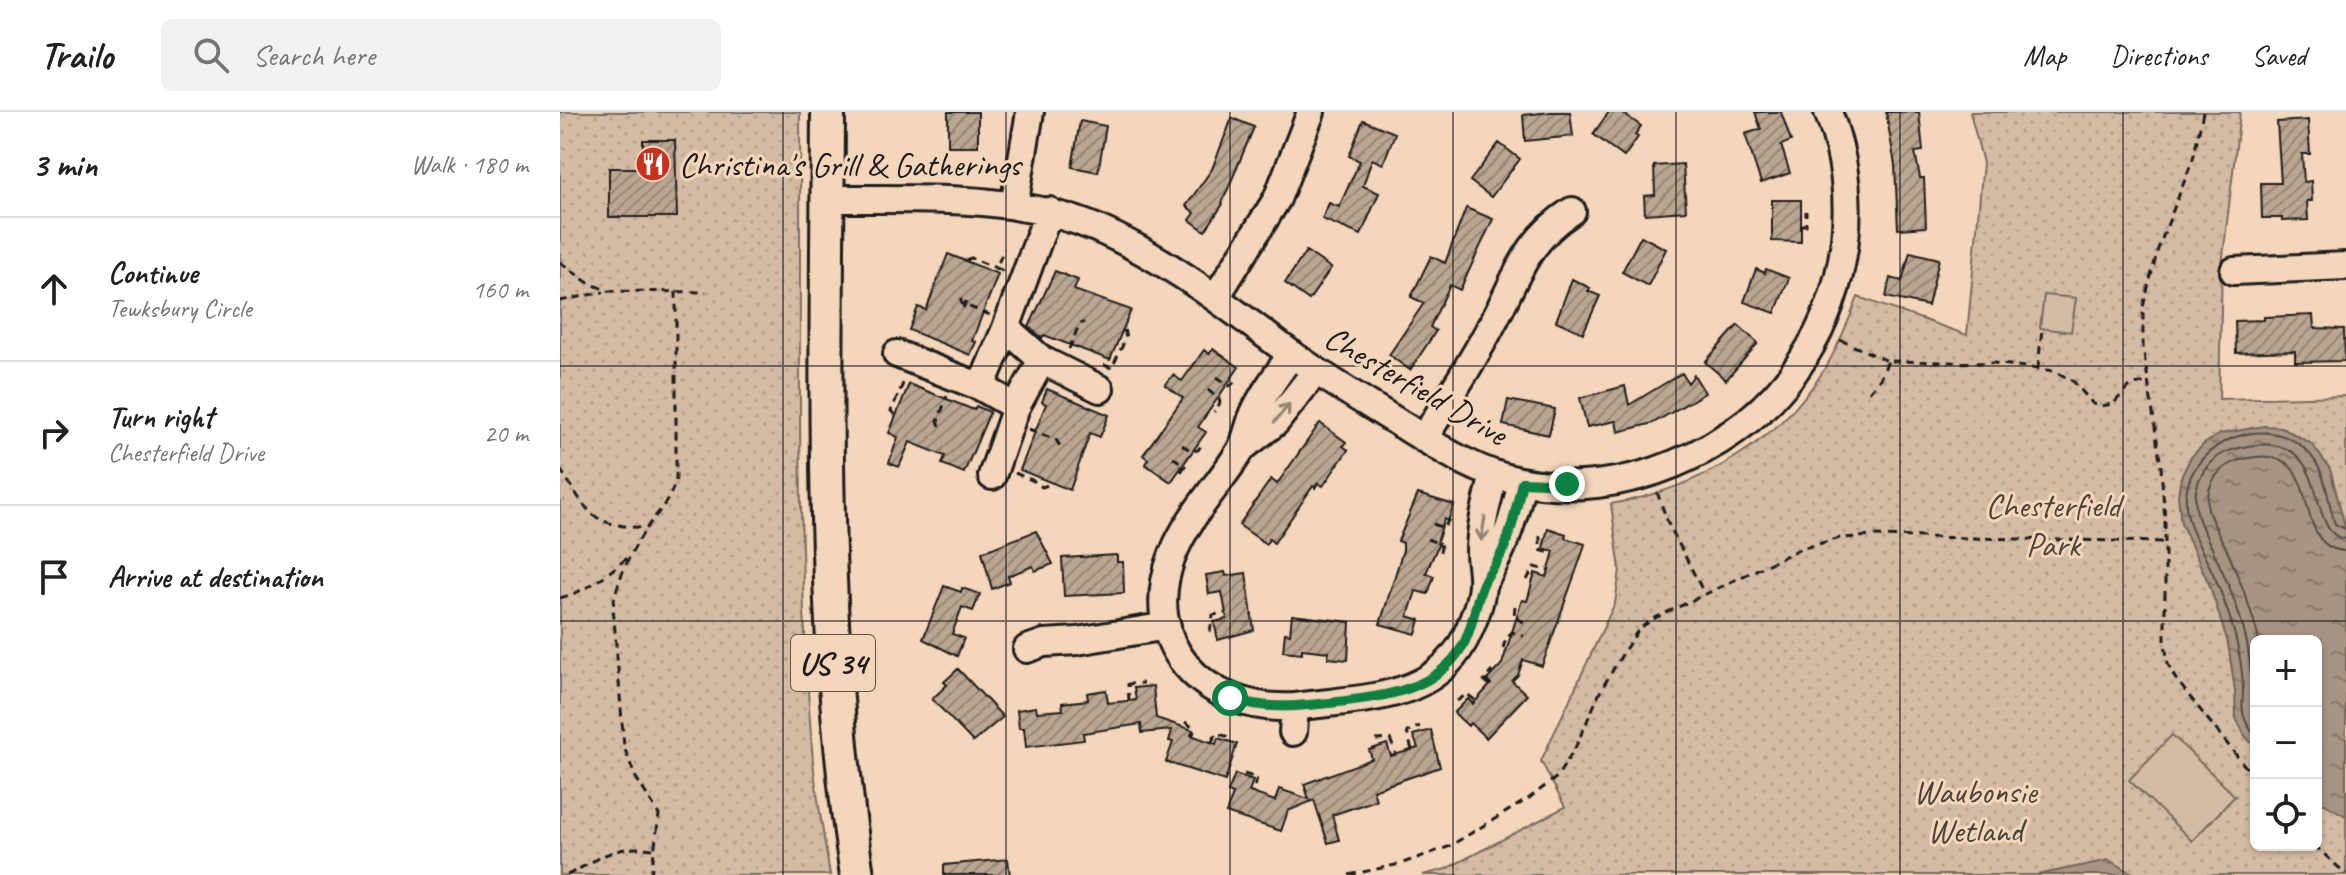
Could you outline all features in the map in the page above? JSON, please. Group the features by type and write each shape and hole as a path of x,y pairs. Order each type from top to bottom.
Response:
{"main road":[{"name":"US 34","path":"828,112 830,600 842,763 857,875"}],"street":[{"path":"1014,206 1030,112"},
{"path":"1216,297 1277,199 1311,112"},
{"name":"Chesterfield Drive","path":"828,199 945,200 1014,206 1049,211 1095,228 1146,252 1216,297 1316,371 1446,452 1494,474 1522,482 1595,485 1653,473 1729,436 1761,411 1783,388 1810,348 1829,311 1842,264 1847,218 1846,176 1838,138 1828,112"},
{"path":"981,387 1001,323 1049,211"},
{"path":"1424,439 1491,327 1529,252 1550,225 1572,211"},
{"path":"2234,271 2346,266"},
{"path":"1001,323 1042,360 1102,377"},
{"path":"897,354 981,387 1022,418"},
{"path":"1292,354 1264,394 1242,448 1177,544 1164,590 1167,626 1176,648 1189,669 1213,690 1294,720 1420,685 1444,669 1462,647 1476,613 1482,585 1482,528 1494,474"},
{"path":"1003,470 1042,360"},
{"path":"1242,448 1276,422 1316,371"},
{"path":"1482,585 1500,556 1522,482"},
{"path":"1027,649 1044,643 1077,641 1167,626"}],"path":[{"path":"2203,112 2193,159 2151,272 2143,307 2147,382 2161,467 2165,644 2168,664 2194,706 2255,779"},
{"path":"1801,225 1806,225 1806,211"},
{"path":"996,268 1004,249"},
{"path":"966,260 971,258 1006,272"},
{"path":"560,262 587,282 608,291"},
{"path":"2151,272 2160,273"},
{"path":"560,301 608,291 706,292"},
{"path":"651,875 659,815 635,776 624,747 613,606 630,556 669,499 676,478 676,292"},
{"path":"960,298 963,305 1001,323"},
{"path":"1078,323 1084,322"},
{"path":"1078,323 1084,329"},
{"path":"1069,351 1078,323"},
{"path":"2038,368 2042,328"},
{"path":"1102,377 1112,368 1126,338 1124,329"},
{"path":"1840,340 1888,361 1994,363 2038,368 2063,375 2093,404 2101,406 2113,404 2130,386 2147,382"},
{"path":"1869,392 1880,379 1888,361"},
{"path":"895,415 891,406 906,376 915,379"},
{"path":"1217,377 1230,386 1239,378"},
{"path":"1208,390 1219,399 1214,412"},
{"path":"940,426 948,393"},
{"path":"1022,418 1060,446"},
{"path":"932,423 940,419"},
{"path":"1053,439 1062,439"},
{"path":"1182,445 1192,451 1198,450 1203,443"},
{"path":"1173,457 1185,466 1179,475"},
{"path":"560,469 579,501 597,520 622,527 647,528"},
{"path":"1003,470 1034,481 1040,487 1051,484"},
{"path":"1655,485 1668,523 1704,593"},
{"path":"1433,524 1444,528 1452,514"},
{"path":"1540,536 1540,550 1554,554"},
{"path":"1349,875 1400,864 1448,847 1528,799 1557,777 1575,748 1601,690 1639,629 1704,593 1800,549 1840,538 1875,536 2165,542"},
{"path":"1427,539 1440,544 1439,555"},
{"path":"560,598 595,584 630,556"},
{"path":"1527,580 1534,567 1549,570"},
{"path":"1515,606 1514,617 1528,624"},
{"path":"1210,632 1211,617 1226,613"},
{"path":"1503,648 1509,633 1524,636"},
{"path":"1490,685 1484,680 1492,671"},
{"path":"1129,701 1128,684 1143,683"},
{"path":"1457,701 1467,694 1476,701"},
{"path":"1185,722 1193,726 1192,736"},
{"path":"1412,750 1407,732 1420,726"},
{"path":"1212,742 1216,733 1229,737"},
{"path":"1376,740 1390,739 1396,754"},
{"path":"1244,774 1257,778 1252,793"},
{"path":"567,875 604,853 630,847 653,849"},
{"path":"2321,851 2346,874"}],"green space":[{"path":"560,112 800,112 800,436 807,680 813,761 830,875 560,875"},
{"name":"Chesterfield Park","path":"1970,112 2240,112 2222,265 2219,399 2346,396 2346,875 1423,875 1446,869 1565,807 1541,761 1615,603 1620,570 1611,504 1675,487 1705,474 1761,439 1786,417 1827,365 1858,297 1967,335 1983,163"},
{"path":"2044,295 2076,298 2071,332 2040,328"},
{"path":"2172,735 2235,796 2192,841 2129,780"}],"water":[{"path":"2264,426 2281,427 2312,444 2330,469 2346,530 2346,816 2322,802 2322,635 2250,635 2250,741 2236,718 2228,643 2210,586 2181,523 2178,495 2181,477 2191,457 2220,434"},
{"path":"2109,860 2136,875 2037,875"}],"building":[{"path":"948,112 978,112 978,146 948,146"},
{"path":"1570,112 1573,136 1525,141 1523,115"},
{"path":"1609,112 1621,112 1641,126 1635,135 1638,137 1624,157 1593,134"},
{"path":"1755,112 1781,112 1791,141 1781,145 1790,173 1761,183 1745,134 1761,129"},
{"path":"1886,112 1919,112 1923,151 1915,152 1920,178 1924,178 1926,227 1898,229 1895,165"},
{"path":"1232,118 1254,127 1223,204 1205,231 1190,220 1195,213 1186,206 1212,169"},
{"path":"1363,120 1395,133 1383,164 1372,159 1363,186 1379,193 1361,235 1322,219 1329,203 1339,207 1360,161 1349,156"},
{"path":"2308,120 2310,154 2302,154 2304,182 2311,181 2312,201 2307,201 2308,220 2262,218 2261,183 2281,183 2277,122"},
{"path":"1080,121 1106,126 1098,172 1072,167"},
{"path":"643,140 675,140 677,217 609,217 609,168 643,168"},
{"path":"1499,143 1520,159 1491,197 1470,181"},
{"path":"1683,164 1686,211 1645,214 1644,196 1655,195 1654,166"},
{"path":"1772,200 1801,200 1801,242 1772,241"},
{"path":"1466,208 1493,219 1460,290 1450,285 1430,327 1436,331 1410,370 1389,355 1424,303 1411,297 1431,256 1445,263"},
{"path":"1641,236 1666,249 1648,286 1622,272"},
{"path":"1306,251 1331,268 1309,300 1285,283"},
{"path":"1910,252 1939,259 1928,306 1886,297 1890,278 1902,281"},
{"path":"948,254 998,274 972,341 976,342 970,355 909,330 918,307 926,310"},
{"path":"1756,269 1765,273 1766,269 1789,278 1775,313 1744,302"},
{"path":"1055,271 1078,280 1074,290 1131,310 1110,360 1044,335 1042,338 1029,327"},
{"path":"1572,279 1600,296 1583,333 1556,321"},
{"path":"2313,315 2314,328 2344,329 2345,361 2295,362 2295,351 2236,353 2235,321"},
{"path":"1738,325 1758,343 1726,380 1705,362"},
{"path":"1213,349 1239,367 1198,427 1206,432 1171,482 1145,464 1148,459 1143,455 1183,398 1165,385 1173,375 1182,381 1204,350 1209,354"},
{"path":"1682,373 1688,383 1694,375 1705,393 1653,423 1618,432 1616,421 1587,427 1580,398 1625,386 1629,405"},
{"path":"909,384 974,410 976,406 990,412 964,473 942,464 945,456 910,442 899,467 889,463 898,437 889,433"},
{"path":"1047,389 1109,415 1100,437 1090,433 1070,490 1020,470 1046,404 1042,402"},
{"path":"1508,400 1555,409 1549,435 1503,425"},
{"path":"1320,423 1346,442 1343,446 1348,450 1323,486 1318,483 1315,488 1313,486 1274,543 1269,539 1266,544 1239,525 1271,479 1277,484"},
{"path":"1418,494 1454,505 1448,521 1444,519 1439,543 1426,573 1434,576 1428,594 1416,591 1408,616 1420,620 1416,634 1380,624 1403,550 1403,543 1398,541"},
{"path":"1548,528 1566,534 1565,538 1585,544 1542,666 1523,660 1518,675 1512,681 1527,695 1486,738 1454,713 1468,699 1473,704 1491,684 1487,680 1502,664 1522,600 1527,601 1535,573 1547,577 1554,551 1543,548"},
{"path":"1036,531 1053,564 1035,571 1033,566 1008,576 1010,582 992,589 982,552"},
{"path":"1117,555 1117,562 1123,562 1124,593 1064,596 1062,558"},
{"path":"1225,572 1226,576 1246,573 1254,630 1218,640 1214,622 1227,619 1222,592 1209,594 1206,575"},
{"path":"944,586 980,594 973,611 962,607 952,634 964,638 957,656 923,639"},
{"path":"1292,615 1350,622 1348,660 1328,658 1329,652 1302,649 1302,653 1283,651 1285,633 1290,634"},
{"path":"958,669 1003,717 973,742 932,699"},
{"path":"1153,686 1156,718 1193,730 1191,735 1216,744 1218,738 1237,744 1225,781 1166,762 1173,742 1169,741 1172,730 1142,733 1141,724 1083,733 1084,740 1026,747 1024,728 1019,728 1017,710 1036,707 1037,712 1063,710 1062,703 1088,700 1087,693 1106,690 1108,703 1136,700 1134,688"},
{"path":"1431,730 1440,767 1373,790 1376,800 1332,815 1339,840 1328,843 1314,800 1288,811 1281,831 1226,813 1233,794 1228,792 1235,774 1253,780 1249,792 1275,801 1279,789 1309,799 1304,784 1372,759 1369,750 1387,744 1391,756 1418,748 1413,735"},
{"path":"1008,859 1010,875 944,875 944,865"}],"place":[{"name":"Christina's Grill & Gatherings","path":"653,164"}],"route":[{"path":"1230,698 1270,708 1295,707 1391,694 1420,685 1444,669 1462,647 1476,613 1482,585 1500,556 1522,482 1567,484"}],"park label":[{"name":"Waubonsie Wetland","path":"1975,810"}]}
